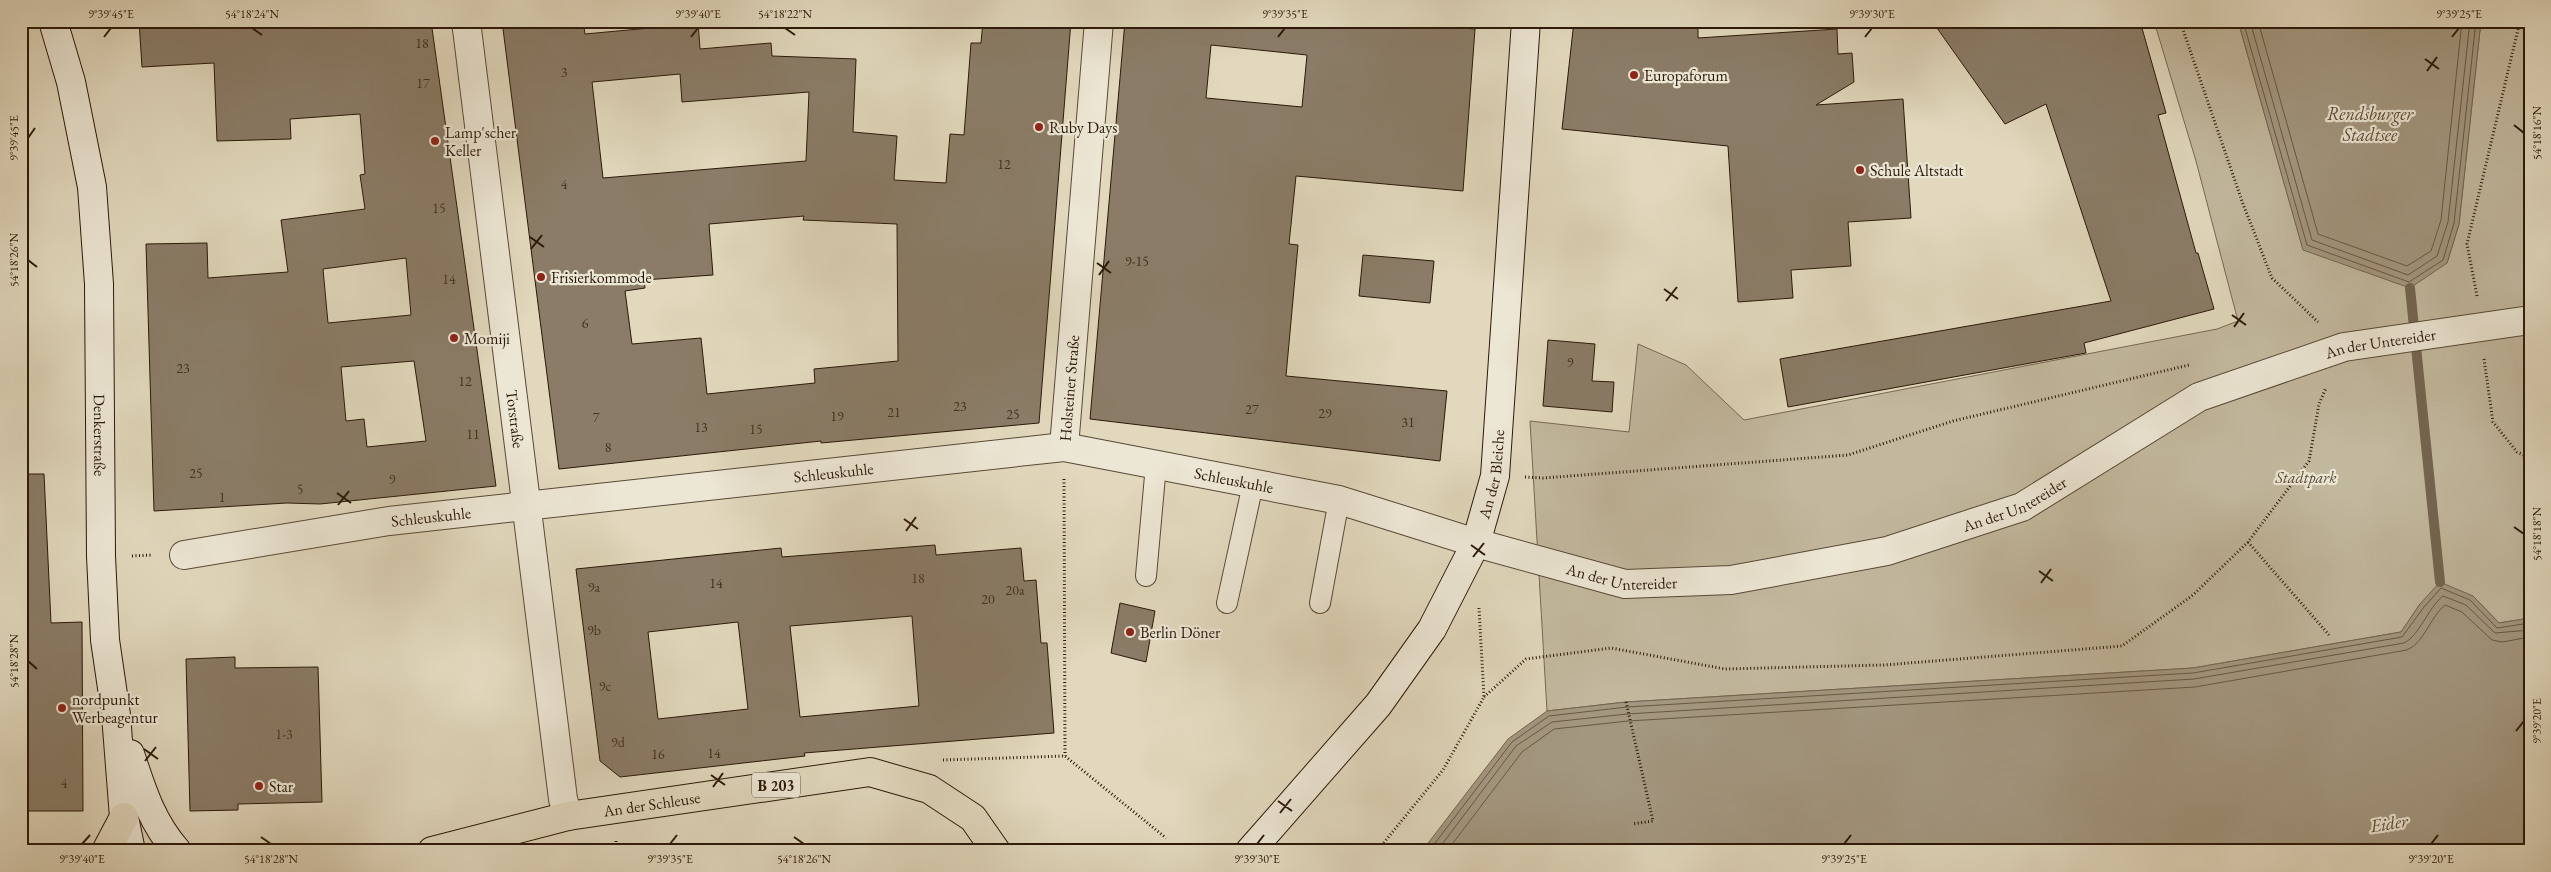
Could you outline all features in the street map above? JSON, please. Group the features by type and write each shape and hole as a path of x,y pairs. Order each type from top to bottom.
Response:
{"main road":[{"name":"An der Schleuse","path":"432,851 568,816 870,772 929,788 973,818 996,851"},
{"path":"106,851 124,817"}],"street":[{"name":"Denkerstraße","path":"53,21 72,82 92,187 99,284 101,556 105,640 116,715 124,817 132,851"},
{"name":"Torstraße","path":"466,21 563,799 568,816"},
{"name":"Holsteiner Straße","path":"1064,447 1098,21"},
{"name":"An der Bleiche","path":"1250,851 1378,705 1432,629 1476,543 1495,476 1526,21"},
{"name":"An der Untereider","path":"1476,543 1625,584 1731,580 1888,551 2022,507 2199,397 2344,346 2435,335 2530,320"},
{"name":"Schleuskuhle","path":"184,555 389,520 1064,447 1339,500 1476,543"},
{"path":"116,715 147,803 160,831 177,851"},
{"path":"973,818 1005,851"}],"lane":[{"path":"1146,576 1156,465"},
{"path":"1227,603 1252,484"},
{"path":"1320,603 1339,500"}],"path":[{"path":"1377,851 1442,770 1484,697 1526,659 1611,648 1726,669 1884,666 2122,646 2193,595 2248,542 2309,461 2319,404 2344,346 2272,278 2243,204 2180,21"},
{"path":"2520,21 2467,244 2478,302 2493,422 2517,452 2530,458"},
{"path":"1495,476 1543,478 1848,454 1953,421 2190,364"},
{"name":"Holsteiner Straße","path":"1064,447 1064,756"},
{"path":"2248,542 2329,635"},
{"path":"101,556 184,555"},
{"path":"1479,601 1484,697"},
{"path":"1626,702 1653,821 1632,824"},
{"path":"939,760 1064,756 1166,838"}],"green space":[{"name":"Stadtpark","path":"2154,21 2238,21 2303,249 2447,263 2459,224 2481,21 2530,21 2530,618 2499,623 2473,596 2420,604 2401,632 2193,668 1626,702 1547,711 1530,421 1629,432 1638,344 1686,365 1744,420 2217,329 2238,321 2196,161"}],"water":[{"name":"Rendsburger Stadtsee","path":"2238,21 2481,21 2459,224 2447,263 2410,288 2303,250"},
{"name":"Eider","path":"2440,582 2473,596 2499,623 2530,618 2530,851 1422,851 1508,739 1547,711 1626,702 2193,668 2401,632 2420,604"}],"building":[{"path":"139,21 431,21 496,486 320,504 287,503 154,511 146,244 207,243 208,278 288,272 281,220 365,209 360,175 365,174 360,114 290,119 291,139 217,141 214,63 142,67","holes":["406,258 411,315 328,323 323,269","414,361 426,441 367,447 364,419 346,421 341,367"]},
{"path":"502,21 583,21 585,34 650,28 650,21 698,21 700,49 771,43 772,56 856,59 853,132 897,136 894,180 946,183 950,134 964,135 971,43 981,43 983,21 1071,21 1039,423 821,443 821,441 559,469","holes":["680,74 682,102 809,92 806,161 603,178 592,82","804,216 803,220 897,224 898,361 814,369 815,383 707,394 701,338 632,344 625,291 645,288 644,280 713,275 709,224"]},
{"path":"1125,21 1430,21 1429,25 1475,29 1463,191 1296,176 1289,244 1298,245 1286,376 1447,391 1440,461 1090,419","holes":["1211,45 1307,55 1302,107 1206,98"]},
{"path":"1574,21 1698,21 1698,38 1837,29 1838,54 1852,53 1854,82 1816,105 1903,99 1911,218 1848,222 1851,266 1791,270 1793,298 1738,302 1728,146 1562,129"},
{"path":"1932,21 2140,21 2166,113 2158,115 2196,253 2198,253 2214,309 2084,343 2086,353 1788,407 1780,359 2111,301 2046,104 2005,124"},
{"path":"1363,255 1434,261 1430,303 1359,296"},
{"path":"1548,340 1595,344 1592,381 1614,382 1612,412 1543,406"},
{"path":"21,474 44,474 51,623 82,622 83,811 21,811"},
{"path":"935,545 936,555 1021,548 1024,581 1036,580 1041,643 1047,643 1054,733 804,753 805,756 620,777 600,761 576,569 781,548 782,557","holes":["912,616 919,706 800,717 790,626","738,622 748,709 658,719 648,632"]},
{"path":"1120,603 1155,611 1146,662 1111,653"},
{"path":"235,657 235,668 318,667 322,802 238,804 238,810 190,811 186,659"}],"waterway":[{"path":"2410,288 2440,582"}],"place":[{"name":"Europaforum","path":"1634,75"},
{"name":"Ruby Days","path":"1039,127"},
{"name":"Lamp'scher Keller","path":"435,141"},
{"name":"Schule Altstadt","path":"1860,170"},
{"name":"Frisierkommode","path":"541,277"},
{"name":"Momiji","path":"454,338"},
{"name":"Berlin Döner","path":"1130,632"},
{"name":"nordpunkt Werbeagentur","path":"62,708"},
{"name":"Star","path":"259,786"}]}
